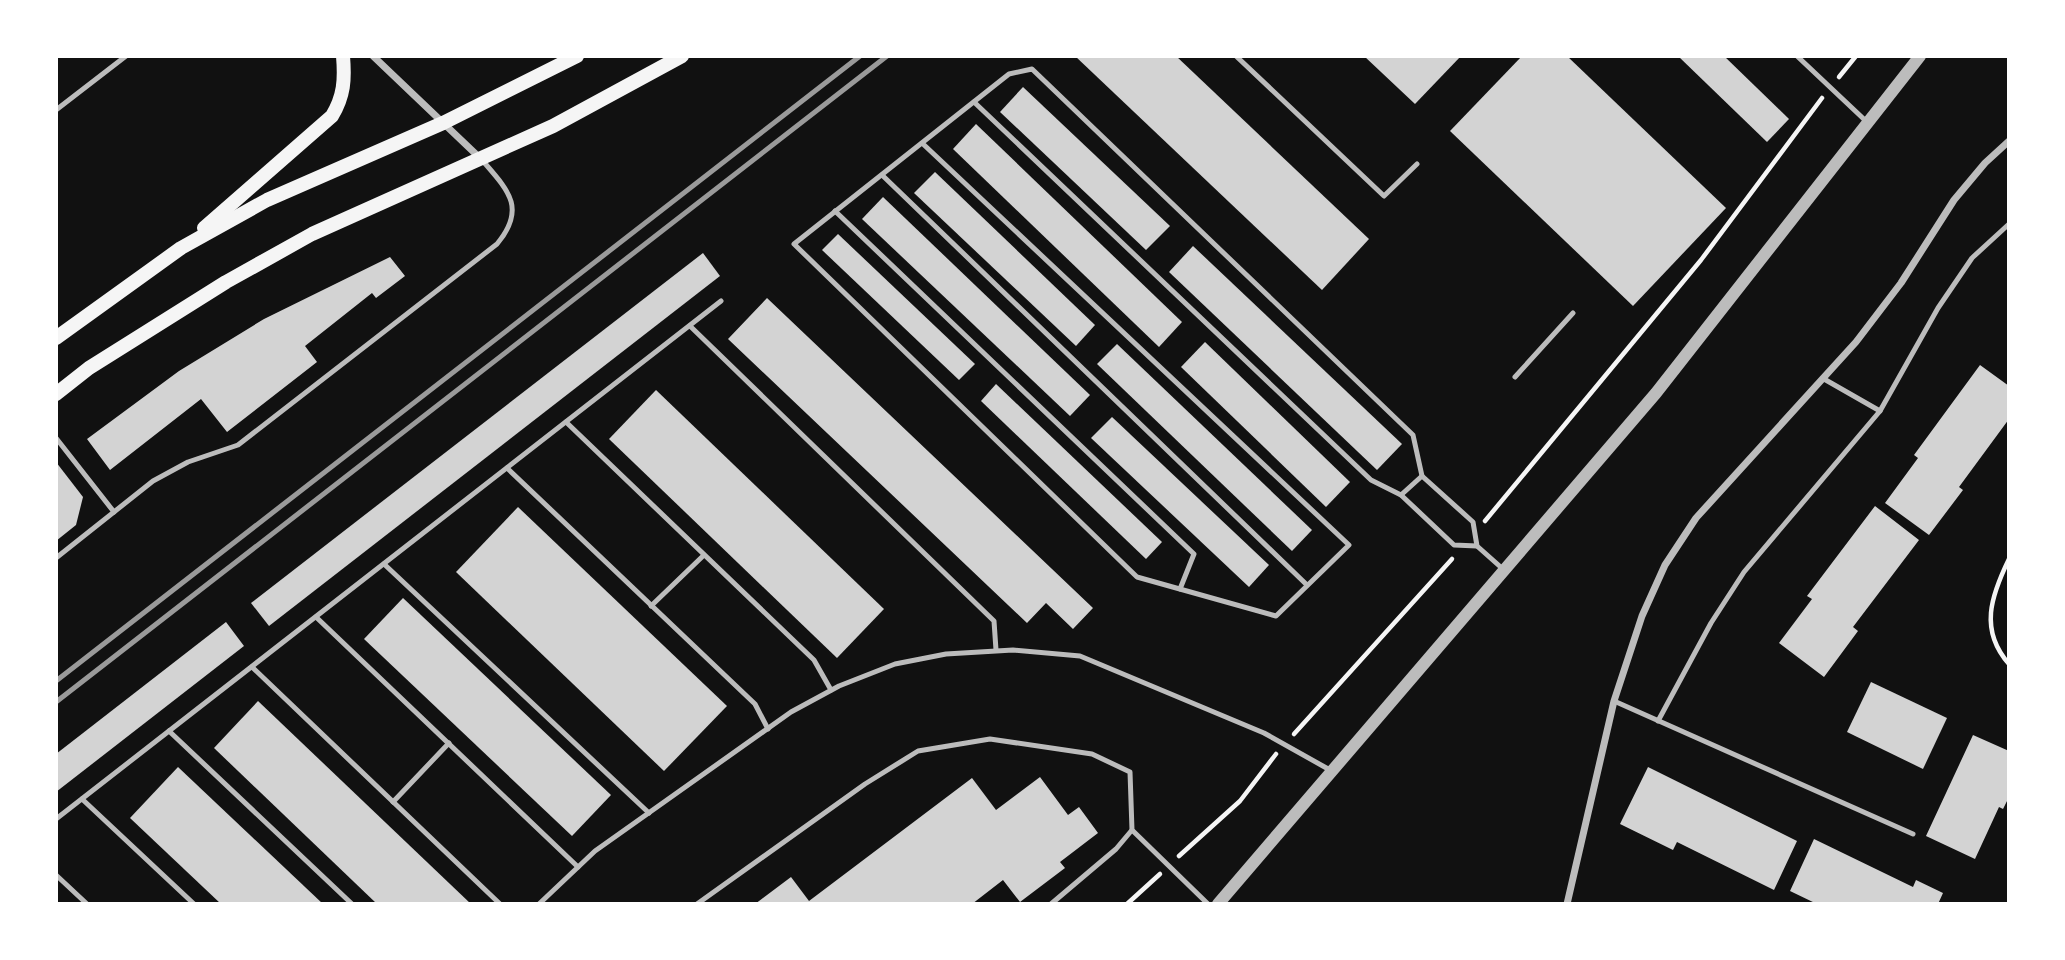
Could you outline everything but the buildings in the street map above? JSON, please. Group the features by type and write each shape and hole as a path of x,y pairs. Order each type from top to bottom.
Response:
{"main road":[{"path":"56,338 181,248 332,116 341,102 345,83 342,56"},
{"path":"181,248 267,200 443,123 577,56"},
{"path":"56,394 89,368 226,282 291,246 482,160 629,86 682,56"}],"street":[{"path":"373,56 482,160"},
{"path":"1218,904 1656,393 1920,56"},
{"path":"1567,904 1614,701 1652,590 1679,541 1696,518 1824,379 1901,283 1954,200 1985,163 2009,141"}],"lane":[{"path":"56,110 125,56"},
{"path":"1236,56 1384,196 1417,164"},
{"path":"1797,56 1868,123"},
{"path":"922,143 1349,545 1276,616 1138,577 794,244 1009,74 1032,69 1413,435 1422,476 1473,522 1477,546 1505,571"},
{"path":"974,102 1371,481 1401,495 1454,545 1477,546"},
{"path":"56,558 152,481 188,462 238,445 497,244 508,232 514,212 504,185 482,160"},
{"path":"882,175 1307,585"},
{"path":"835,211 1194,554 1180,589"},
{"path":"1658,721 1711,623 1744,572 1880,411 1938,308 1972,258 2009,224"},
{"path":"56,819 721,301"},
{"path":"1515,377 1573,313"},
{"path":"690,326 994,621 996,650"},
{"path":"1824,379 1880,411"},
{"path":"566,422 814,660 831,690"},
{"path":"56,438 114,512"},
{"path":"507,468 755,704 768,729"},
{"path":"1401,495 1422,476"},
{"path":"651,606 704,555"},
{"path":"384,564 649,813"},
{"path":"316,617 578,867"},
{"path":"539,904 578,867 649,813 768,729 831,690 895,664 946,654 1045,650 1080,656 1285,744 1333,772"},
{"path":"252,667 500,904"},
{"path":"1614,701 1913,834"},
{"path":"169,731 352,904"},
{"path":"697,904 865,784 918,751 990,739 1092,754 1130,772 1132,830 1116,849 1051,904"},
{"path":"393,802 449,744"},
{"path":"82,799 194,904"},
{"path":"1132,830 1209,904"},
{"path":"56,875 87,904"}],"path":[{"path":"1475,533 1701,260 1856,56"},
{"path":"1127,904 1240,801 1262,768 1463,546"},
{"path":"2009,559 1998,580 1989,613 1993,642 2009,664"}],"railway":[{"path":"56,681 860,56"},
{"path":"56,702 887,56"}]}
